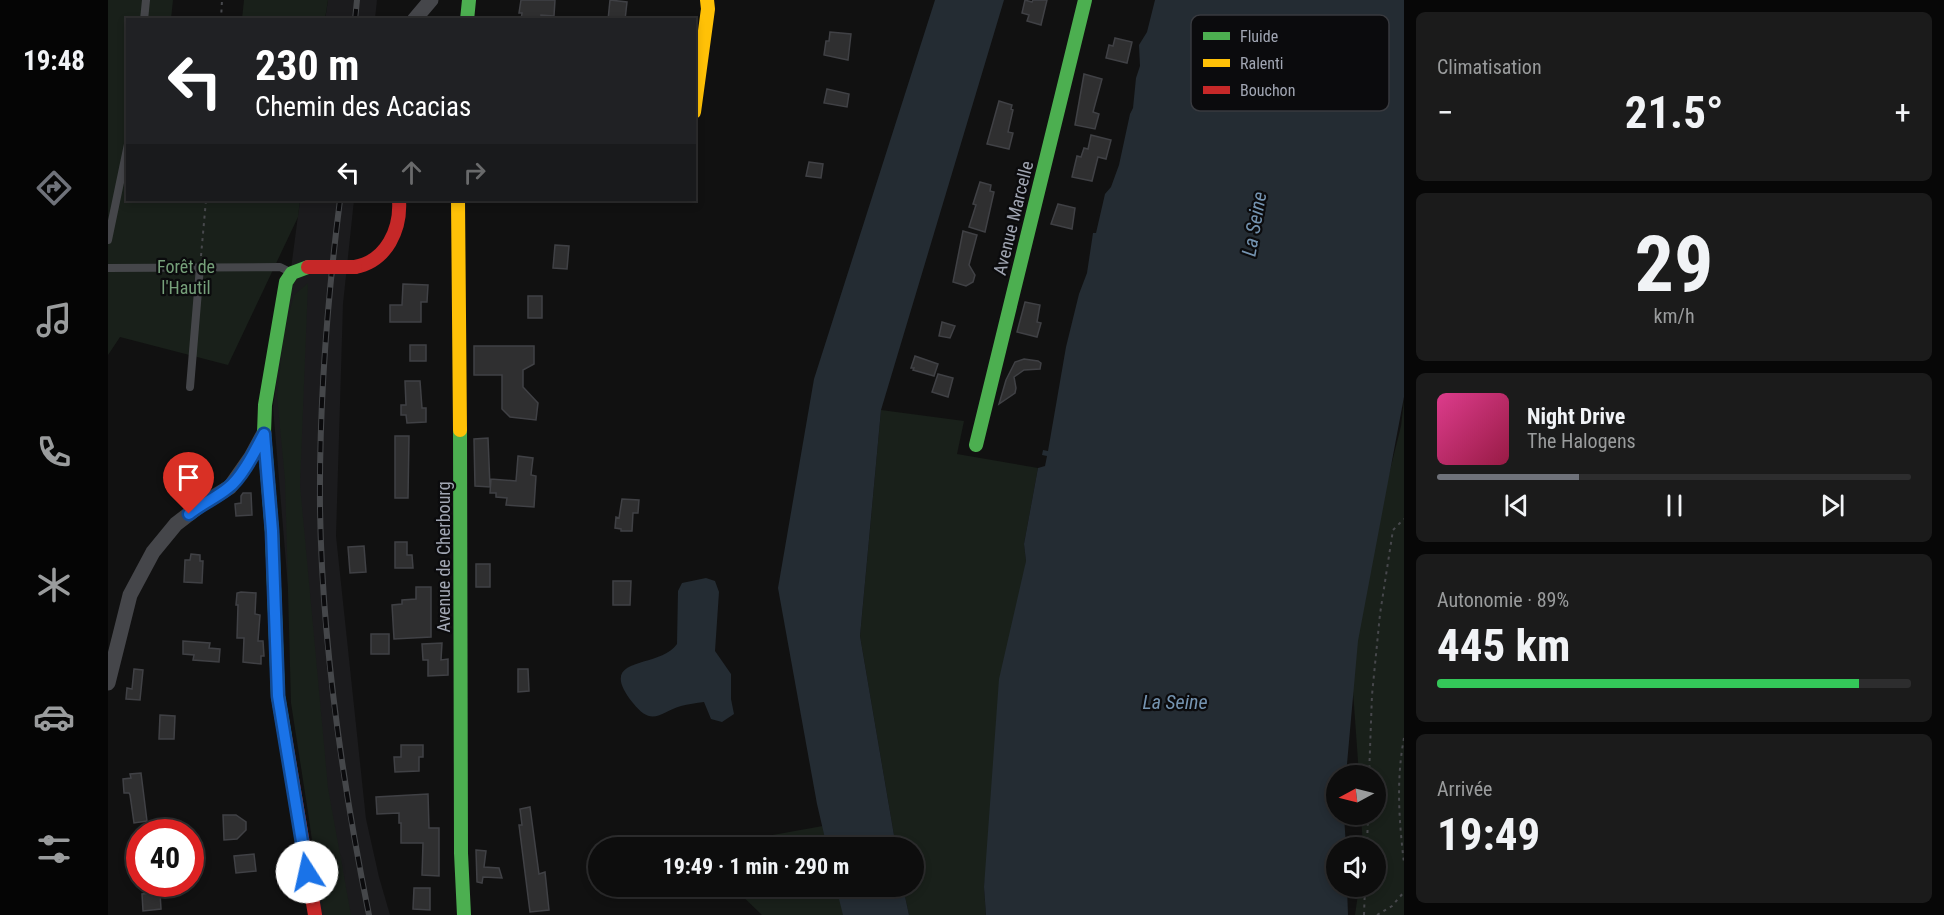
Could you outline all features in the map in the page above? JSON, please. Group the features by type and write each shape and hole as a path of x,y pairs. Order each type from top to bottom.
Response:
{"street":[{"path":"416,18 431,0"},
{"path":"467,18 469,0"},
{"path":"696,97 708,9 707,0"},
{"name":"Avenue Marcelle","path":"976,445 1085,0"},
{"path":"315,915 278,696 272,531 264,434 265,405 286,282 292,273 308,267 362,267 370,262 390,243 399,221 399,201"},
{"name":"Avenue de Cherbourg","path":"458,201 462,635 461,853 464,915"},
{"path":"108,684 130,596 153,552 176,524 202,504 230,487 251,458 264,434"}],"lane":[{"path":"144,18 146,0"},
{"path":"108,240 126,154"},
{"path":"190,387 200,267"},
{"path":"108,268 280,267 292,273"}],"path":[{"path":"220,18 222,0"},
{"path":"200,267 206,201"},
{"path":"1369,765 1372,695 1380,614 1393,530 1404,519"},
{"path":"1404,738 1401,752 1398,811 1404,863"},
{"path":"1377,915 1392,906 1404,892"},
{"path":"1364,915 1365,897"}],"shaded area":[{"path":"328,0 377,0 375,18 325,18"},
{"path":"300,201 354,201 343,304 336,536 366,819 390,915 321,915 303,768 273,407"}],"green space":[{"name":"Forêt de l'Hautil","path":"108,0 173,0 171,18 126,18 126,201 300,201 298,217 228,365 120,337 108,355"},
{"path":"244,0 328,0 325,18 242,18"},
{"path":"308,283 300,485 328,788 351,915 324,915 291,703 285,479 277,397 284,332 294,295"},
{"path":"1404,400 1404,915 1355,915 1358,897 1386,897 1386,837 1362,837 1362,825 1386,825 1386,765 1358,765 1349,635 1401,426"},
{"path":"881,410 964,421 957,454 1038,468 1024,544 1026,561 984,887 986,915 909,915 905,897 924,897 924,837 894,837 860,636"},
{"path":"834,824 836,837 766,837"},
{"path":"743,897 846,897 849,915 762,915"}],"water":[{"path":"935,0 1004,0 881,410 860,636 894,837 825,837 778,588 814,379"},
{"name":"La Seine","path":"1155,0 1404,0 1404,397 1358,641 1347,765 1326,765 1326,825 1345,825 1345,837 1326,837 1326,897 1347,897 1348,915 986,915 984,887 999,679 1026,561 1024,544 1038,468 1045,466 1047,456 1042,455 1043,450 1048,451 1066,347 1079,294 1087,273 1093,233 1096,233 1105,194 1111,187 1119,165 1133,108 1136,78 1140,66 1139,45 1147,32"},
{"path":"706,578 715,581 719,592 715,651 731,674 731,699 734,714 722,722 711,719 704,702 681,706 656,716 645,715 633,703 623,687 621,677 625,670 668,652 677,644 678,591 682,583"},
{"path":"838,897 905,897 909,915 843,915"}],"building":[{"path":"521,0 555,0 554,16 521,18 522,13 519,13"},
{"path":"610,0 627,2 625,18 608,18"},
{"path":"1025,0 1032,2 1033,0 1047,0 1041,25 1027,21 1029,15 1022,13"},
{"path":"830,32 851,34 848,60 824,55"},
{"path":"1115,38 1132,42 1127,63 1106,58 1109,45 1113,46"},
{"path":"1084,74 1102,79 1093,112 1099,114 1095,129 1075,125"},
{"path":"827,89 849,94 847,107 824,103"},
{"path":"999,101 1012,105 1008,132 1013,133 1009,149 987,144"},
{"path":"1091,135 1111,140 1106,159 1098,157 1092,181 1072,177 1077,156 1081,157 1084,148 1088,149"},
{"path":"809,162 823,164 821,178 806,176"},
{"path":"980,182 991,185 990,191 994,192 985,232 969,227"},
{"path":"1058,204 1075,208 1072,229 1051,224"},
{"path":"963,231 977,235 969,265 975,275 973,282 966,286 953,282"},
{"path":"555,245 569,246 567,269 553,268"},
{"path":"403,284 428,285 427,302 421,302 421,322 390,322 390,305 402,305"},
{"path":"528,296 542,296 542,318 528,318"},
{"path":"1025,302 1040,305 1037,322 1041,323 1037,337 1017,332"},
{"path":"942,322 955,326 950,338 939,336"},
{"path":"410,345 426,345 426,361 410,361"},
{"path":"474,346 534,346 534,364 523,370 523,387 538,403 536,420 510,417 502,409 502,375 474,375"},
{"path":"915,356 938,364 934,376 911,368"},
{"path":"1024,359 1038,361 1041,363 1040,369 1024,370 1014,377 1015,393 999,404 1006,380 1015,362"},
{"path":"938,374 953,378 948,397 932,392"},
{"path":"405,381 420,381 422,408 426,408 426,422 407,423 406,415 401,415 401,405 406,405"},
{"path":"395,436 409,436 408,498 395,498"},
{"path":"488,438 490,487 475,486 474,439"},
{"path":"518,456 533,458 531,475 536,476 534,507 506,505 507,498 496,497 496,493 490,493 491,479 516,481"},
{"path":"243,493 251,493 252,515 236,516 235,504 241,503"},
{"path":"622,499 639,500 638,513 633,513 632,531 621,531 615,528"},
{"path":"395,542 407,542 407,555 412,555 413,568 395,568"},
{"path":"364,546 366,572 350,573 348,547"},
{"path":"191,554 200,555 200,561 203,561 202,583 184,582 185,560 190,560"},
{"path":"476,564 490,564 490,587 476,587"},
{"path":"613,581 631,581 630,605 613,605"},
{"path":"416,587 431,587 431,637 394,639 392,605 402,604 402,600 416,599"},
{"path":"237,593 256,593 255,614 260,615 258,641 263,641 264,656 261,656 261,664 243,662 244,638 237,638 238,605 236,605"},
{"path":"371,634 389,634 389,654 371,654"},
{"path":"183,641 210,643 209,648 220,649 219,662 193,660 194,655 183,654"},
{"path":"442,643 441,660 448,659 448,675 428,676 428,660 423,660 422,644"},
{"path":"134,669 143,670 140,700 126,699 127,688 132,689"},
{"path":"518,669 528,669 529,691 518,692"},
{"path":"160,715 175,716 174,739 159,739"},
{"path":"401,745 423,745 423,757 419,757 419,771 395,772 394,757 401,757"},
{"path":"141,773 147,819 133,819 130,795 124,793 123,779 131,778 130,774"},
{"path":"428,794 429,828 439,828 439,876 422,875 423,843 401,843 399,813 377,814 376,797"},
{"path":"530,807 539,874 545,872 549,910 530,912 519,825 522,825 520,809"},
{"path":"223,815 236,815 246,822 246,830 237,839 224,840"},
{"path":"476,850 486,851 484,867 499,868 502,878 483,877 482,883 477,882"},
{"path":"254,854 256,871 236,873 234,856"},
{"path":"414,888 430,888 430,910 413,909"},
{"path":"142,897 160,897 161,909 143,911"}],"railway":[{"path":"355,18 357,0"},
{"path":"340,201 322,392 320,469 322,559 335,713 350,814 369,915"}],"traffic: fast":[{"path":"467,18 469,0"},
{"path":"976,445 1085,0"},
{"path":"285,737 278,696 272,532 264,433 265,405 286,282 292,273 308,267"},
{"path":"460,430 461,853 464,915"}],"traffic: slow":[{"path":"696,97 708,9 707,0"},
{"path":"458,201 460,430"}],"traffic: jam":[{"path":"355,267 366,264 384,251 394,232 399,201"},
{"path":"308,267 355,267"},
{"path":"285,737 315,915"}],"route":[{"path":"189,514 230,487 251,458 264,434 272,531 278,696 307,872"}]}
